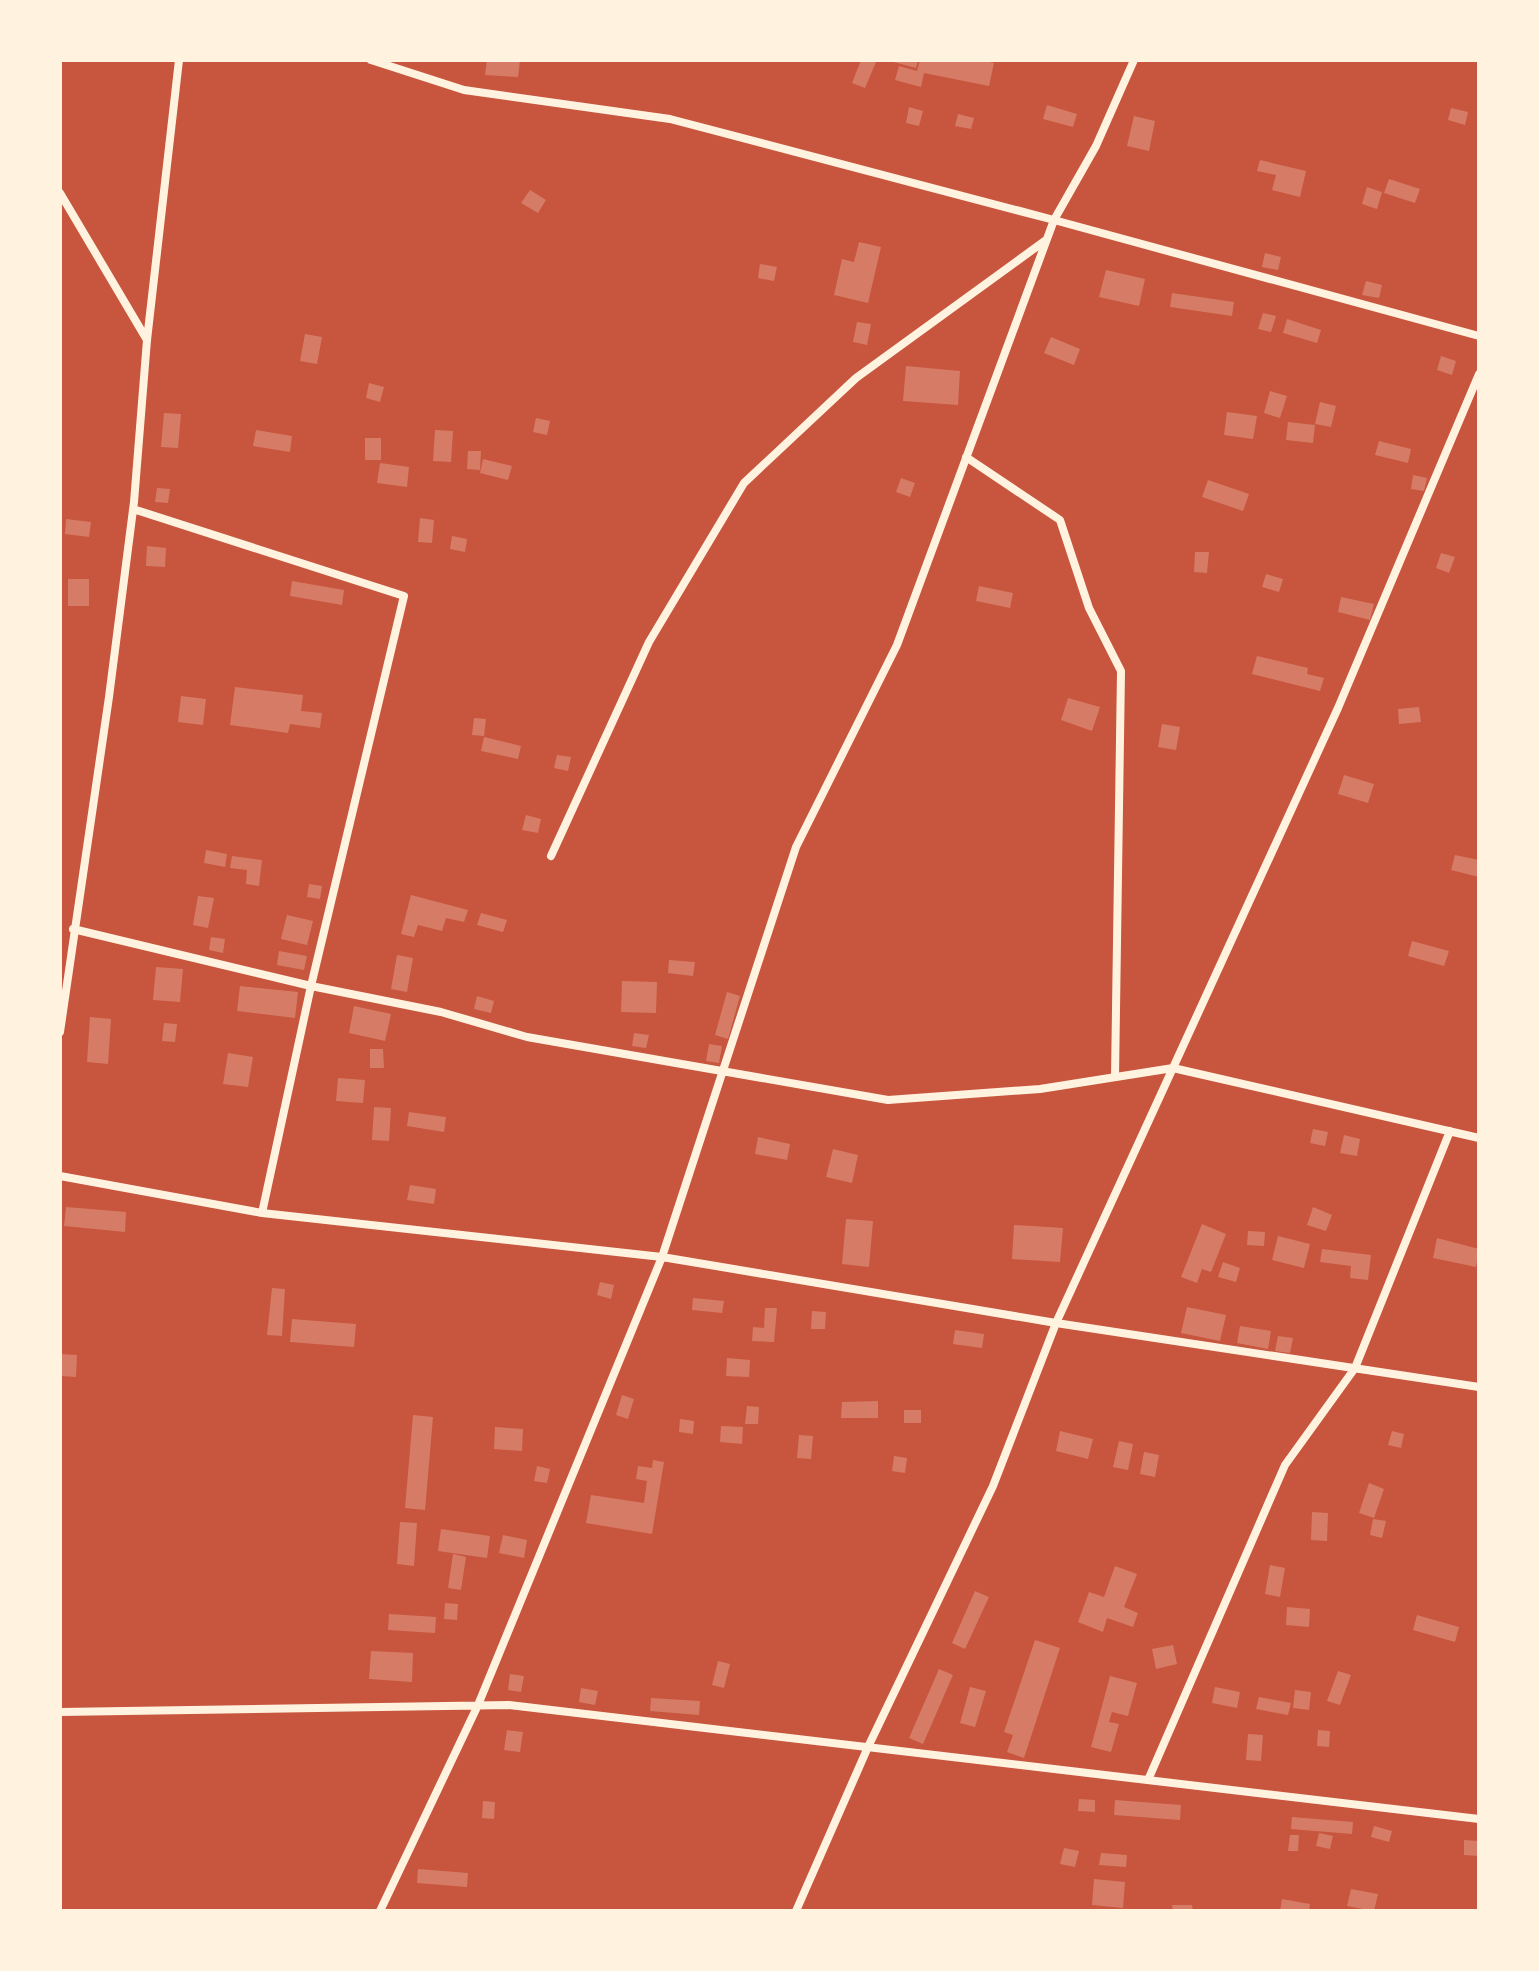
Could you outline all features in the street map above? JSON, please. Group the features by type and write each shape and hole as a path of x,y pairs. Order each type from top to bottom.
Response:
{"street":[{"path":"60,1032 133,509 147,340 179,60"},
{"path":"371,60 464,90 670,119 1479,336"},
{"path":"380,1911 478,1705 662,1257 796,847 897,645 1054,220 1096,146 1134,60"},
{"path":"60,193 147,340"},
{"path":"551,856 649,642 744,483 856,378 1047,239"},
{"path":"796,1911 868,1747 993,1486 1056,1323 1338,708 1479,374"},
{"path":"966,457 1060,520 1089,608 1121,671 1115,1077"},
{"path":"133,509 404,596 311,986 262,1213"},
{"path":"73,929 311,986 441,1012 527,1037 888,1100 1040,1089 1173,1068 1479,1138"},
{"path":"1148,1780 1285,1465 1355,1368 1450,1131"},
{"path":"60,1176 262,1213 662,1257 1056,1323 1479,1387"},
{"path":"60,1712 509,1705 1479,1819"}],"building":[{"path":"487,60 520,60 518,77 485,75"},
{"path":"861,60 876,62 865,88 852,83"},
{"path":"886,60 918,60 916,68"},
{"path":"920,60 981,60 994,63 989,86 924,73 921,87 895,80 899,66 917,71"},
{"path":"1047,105 1077,114 1073,127 1043,119"},
{"path":"909,107 923,111 919,126 906,123"},
{"path":"1451,108 1468,112 1465,125 1448,120"},
{"path":"958,114 974,118 971,129 955,126"},
{"path":"1134,116 1155,121 1149,151 1127,146"},
{"path":"1260,160 1306,171 1300,197 1272,190 1276,175 1257,171"},
{"path":"1389,179 1420,189 1415,203 1384,193"},
{"path":"1367,187 1382,192 1377,209 1362,204"},
{"path":"530,190 546,200 538,213 521,203"},
{"path":"859,242 881,247 868,303 834,295 842,259 854,262"},
{"path":"1265,253 1281,257 1278,270 1262,267"},
{"path":"760,264 777,267 774,281 758,278"},
{"path":"1106,270 1145,279 1139,306 1099,297"},
{"path":"1366,281 1382,285 1379,298 1362,295"},
{"path":"1172,293 1234,302 1232,316 1170,307"},
{"path":"1263,313 1276,316 1271,332 1258,329"},
{"path":"1287,319 1321,330 1317,343 1283,333"},
{"path":"857,322 871,324 867,345 853,342"},
{"path":"305,334 322,337 317,364 300,361"},
{"path":"1051,337 1080,349 1074,365 1044,353"},
{"path":"1441,356 1456,361 1452,375 1437,370"},
{"path":"906,366 960,371 958,405 903,401"},
{"path":"369,383 384,387 380,402 366,398"},
{"path":"1270,391 1287,396 1280,418 1264,413"},
{"path":"1320,402 1336,406 1331,427 1315,424"},
{"path":"1227,412 1257,416 1253,439 1224,435"},
{"path":"164,413 181,414 178,448 161,447"},
{"path":"536,418 550,421 547,435 533,432"},
{"path":"1288,422 1315,425 1313,443 1286,440"},
{"path":"256,430 292,436 290,452 253,446"},
{"path":"435,430 453,431 451,462 433,461"},
{"path":"365,438 381,438 381,460 365,460"},
{"path":"1379,441 1411,449 1408,463 1375,455"},
{"path":"468,451 481,451 480,470 467,469"},
{"path":"483,459 512,466 508,480 480,473"},
{"path":"380,463 409,467 407,487 377,483"},
{"path":"1413,475 1427,478 1424,491 1411,489"},
{"path":"901,478 915,483 910,497 896,492"},
{"path":"1208,480 1249,494 1243,511 1202,497"},
{"path":"157,488 170,489 168,503 155,502"},
{"path":"420,518 434,520 432,543 418,542"},
{"path":"66,519 91,522 89,537 65,534"},
{"path":"452,536 467,539 465,552 450,549"},
{"path":"147,546 166,548 165,567 146,566"},
{"path":"1195,552 1209,552 1207,573 1194,572"},
{"path":"1441,553 1455,557 1449,573 1436,568"},
{"path":"1266,574 1283,579 1279,592 1262,587"},
{"path":"68,579 89,579 89,606 68,606"},
{"path":"292,581 344,590 342,605 290,596"},
{"path":"979,586 1013,593 1010,608 976,601"},
{"path":"1341,597 1374,604 1370,620 1338,612"},
{"path":"1257,656 1308,668 1307,674 1324,678 1320,691 1252,674"},
{"path":"235,687 303,695 301,711 322,713 320,728 290,724 288,733 230,725"},
{"path":"181,696 206,699 203,725 178,722"},
{"path":"1068,698 1100,707 1092,731 1061,720"},
{"path":"1419,707 1421,722 1399,724 1398,709"},
{"path":"474,718 486,719 484,736 472,735"},
{"path":"1162,724 1180,727 1176,750 1158,747"},
{"path":"484,737 521,746 518,759 481,751"},
{"path":"557,755 571,757 568,771 554,768"},
{"path":"1344,775 1374,784 1368,803 1338,794"},
{"path":"526,815 541,819 538,833 522,830"},
{"path":"206,850 227,854 225,867 204,863"},
{"path":"1455,855 1479,860 1479,877 1451,870"},
{"path":"232,856 262,860 259,886 246,884 247,870 230,868"},
{"path":"309,884 322,886 320,899 307,897"},
{"path":"411,895 468,910 464,922 446,918 442,931 418,925 414,937 401,934"},
{"path":"198,896 214,898 208,928 193,925"},
{"path":"481,913 507,920 503,932 477,925"},
{"path":"287,915 313,921 307,945 281,939"},
{"path":"211,937 225,939 223,953 209,950"},
{"path":"1412,941 1449,951 1444,966 1408,956"},
{"path":"279,951 307,956 304,970 277,965"},
{"path":"397,955 413,958 407,992 391,989"},
{"path":"669,960 695,962 693,976 668,973"},
{"path":"156,967 183,969 180,1002 153,1000"},
{"path":"622,981 657,982 656,1013 621,1012"},
{"path":"240,986 298,992 295,1018 237,1011"},
{"path":"727,992 740,996 728,1039 715,1035"},
{"path":"477,996 494,1001 491,1013 474,1009"},
{"path":"354,1006 391,1014 385,1041 349,1033"},
{"path":"90,1017 111,1019 108,1064 87,1062"},
{"path":"164,1023 177,1024 175,1042 162,1041"},
{"path":"634,1033 649,1035 646,1048 632,1046"},
{"path":"709,1044 722,1046 719,1063 706,1061"},
{"path":"370,1049 383,1049 384,1068 370,1068"},
{"path":"228,1053 253,1057 248,1087 223,1084"},
{"path":"338,1078 365,1080 363,1103 336,1101"},
{"path":"374,1107 391,1108 389,1141 372,1140"},
{"path":"409,1112 446,1117 444,1132 407,1126"},
{"path":"1313,1129 1328,1132 1325,1146 1310,1143"},
{"path":"1344,1135 1360,1139 1357,1156 1340,1153"},
{"path":"758,1137 790,1144 787,1160 755,1154"},
{"path":"833,1149 858,1155 852,1183 826,1177"},
{"path":"410,1185 436,1189 434,1204 407,1200"},
{"path":"66,1207 126,1212 125,1232 64,1226"},
{"path":"1313,1207 1332,1215 1326,1231 1307,1225"},
{"path":"846,1219 873,1221 869,1267 842,1264"},
{"path":"1202,1224 1226,1234 1211,1272 1202,1269 1197,1283 1181,1277"},
{"path":"1014,1225 1063,1228 1060,1262 1012,1259"},
{"path":"1248,1231 1265,1232 1264,1246 1247,1245"},
{"path":"1278,1236 1310,1244 1304,1268 1272,1260"},
{"path":"1437,1238 1479,1249 1476,1267 1433,1258"},
{"path":"1322,1249 1371,1255 1368,1280 1350,1278 1351,1266 1320,1262"},
{"path":"1223,1262 1240,1268 1236,1282 1218,1277"},
{"path":"600,1282 614,1285 611,1299 597,1295"},
{"path":"272,1288 285,1289 282,1336 267,1335"},
{"path":"693,1298 724,1301 722,1313 692,1310"},
{"path":"1187,1307 1226,1315 1220,1341 1181,1333"},
{"path":"765,1308 777,1308 774,1342 752,1341 753,1327 764,1328"},
{"path":"812,1311 826,1312 825,1329 811,1329"},
{"path":"292,1319 356,1324 354,1347 290,1342"},
{"path":"1240,1326 1271,1331 1268,1349 1237,1343"},
{"path":"955,1330 984,1334 982,1348 953,1344"},
{"path":"1278,1336 1293,1338 1290,1353 1275,1351"},
{"path":"60,1354 77,1355 76,1377 60,1376"},
{"path":"727,1358 750,1360 749,1377 726,1376"},
{"path":"622,1395 634,1399 628,1419 616,1415"},
{"path":"878,1401 878,1418 841,1418 842,1402"},
{"path":"747,1406 759,1407 758,1424 745,1424"},
{"path":"904,1410 921,1410 921,1423 904,1423"},
{"path":"413,1415 433,1417 425,1510 405,1508"},
{"path":"680,1419 694,1421 693,1434 679,1432"},
{"path":"721,1426 743,1427 742,1444 720,1442"},
{"path":"495,1427 523,1429 522,1451 494,1449"},
{"path":"1060,1431 1093,1439 1088,1459 1056,1451"},
{"path":"1392,1431 1404,1434 1401,1448 1388,1445"},
{"path":"799,1435 813,1436 811,1459 797,1458"},
{"path":"1119,1441 1133,1444 1128,1470 1113,1467"},
{"path":"1144,1452 1159,1455 1155,1477 1140,1474"},
{"path":"894,1456 907,1458 905,1473 892,1471"},
{"path":"653,1460 664,1462 652,1534 586,1523 591,1495 644,1503 647,1481 636,1479 638,1466 652,1468"},
{"path":"537,1466 550,1469 547,1483 534,1481"},
{"path":"1369,1483 1384,1489 1374,1518 1359,1513"},
{"path":"1312,1512 1328,1513 1327,1541 1311,1540"},
{"path":"1373,1519 1386,1521 1382,1538 1370,1535"},
{"path":"400,1522 417,1523 414,1566 397,1564"},
{"path":"441,1529 490,1536 487,1558 438,1551"},
{"path":"503,1535 527,1540 524,1558 499,1553"},
{"path":"453,1554 466,1557 461,1590 448,1588"},
{"path":"1270,1565 1285,1568 1280,1597 1265,1594"},
{"path":"1115,1566 1137,1574 1124,1607 1138,1613 1133,1627 1107,1618 1103,1632 1078,1622 1089,1592 1104,1597"},
{"path":"975,1591 989,1597 965,1649 952,1643"},
{"path":"445,1603 458,1604 457,1620 444,1619"},
{"path":"1287,1607 1310,1609 1309,1627 1286,1625"},
{"path":"389,1614 436,1617 435,1633 388,1630"},
{"path":"1417,1615 1459,1627 1455,1642 1413,1630"},
{"path":"1035,1640 1060,1648 1024,1758 1007,1752 1013,1735 1004,1732"},
{"path":"1173,1645 1177,1664 1156,1669 1152,1649"},
{"path":"371,1651 413,1653 412,1682 369,1679"},
{"path":"718,1661 730,1664 724,1688 712,1685"},
{"path":"939,1669 953,1675 923,1744 909,1738"},
{"path":"1338,1671 1351,1675 1340,1705 1327,1701"},
{"path":"510,1674 524,1676 521,1692 508,1690"},
{"path":"1110,1676 1137,1683 1128,1716 1112,1712 1109,1722 1119,1724 1111,1752 1091,1747"},
{"path":"970,1687 986,1691 975,1727 960,1723"},
{"path":"1215,1687 1240,1692 1237,1708 1212,1703"},
{"path":"581,1688 598,1691 595,1705 579,1702"},
{"path":"1295,1690 1311,1692 1309,1710 1293,1708"},
{"path":"1259,1697 1291,1703 1288,1715 1256,1709"},
{"path":"651,1698 700,1701 699,1715 650,1711"},
{"path":"507,1730 523,1732 520,1752 504,1750"},
{"path":"1318,1730 1330,1731 1329,1747 1317,1746"},
{"path":"1248,1734 1263,1735 1261,1761 1246,1760"},
{"path":"1079,1799 1095,1800 1095,1812 1078,1811"},
{"path":"1115,1800 1181,1805 1180,1820 1114,1815"},
{"path":"483,1801 495,1802 494,1819 482,1818"},
{"path":"1292,1817 1353,1822 1352,1834 1291,1829"},
{"path":"1374,1826 1392,1831 1389,1842 1371,1837"},
{"path":"1319,1833 1333,1836 1330,1849 1316,1846"},
{"path":"1290,1835 1299,1835 1298,1851 1288,1851"},
{"path":"1464,1840 1479,1841 1479,1856 1464,1855"},
{"path":"1064,1848 1079,1851 1075,1867 1060,1864"},
{"path":"1101,1853 1127,1855 1126,1867 1099,1865"},
{"path":"418,1869 468,1873 467,1887 417,1883"},
{"path":"1094,1879 1125,1882 1123,1908 1092,1905"},
{"path":"1351,1889 1378,1894 1374,1911 1347,1906"},
{"path":"1282,1899 1310,1904 1309,1911 1280,1911"},
{"path":"1172,1905 1192,1905 1193,1911 1173,1911"}]}
